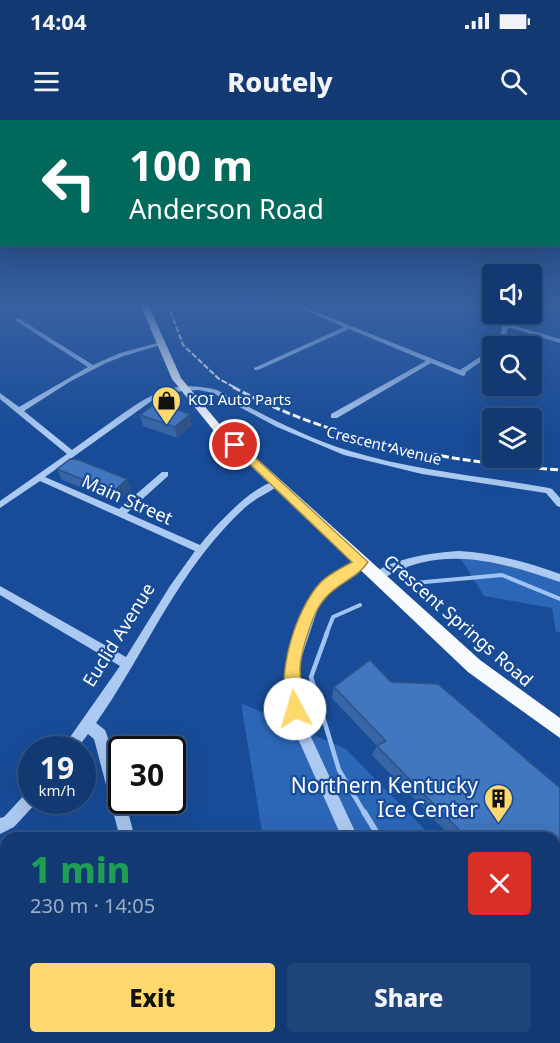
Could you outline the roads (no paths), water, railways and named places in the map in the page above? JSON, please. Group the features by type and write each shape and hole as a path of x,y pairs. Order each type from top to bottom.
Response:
{"main road":[{"name":"Crescent Springs Road","path":"163,347 184,390 218,429 483,674 560,729"}],"street":[{"path":"60,347 92,367"},
{"path":"18,411 92,367 126,351 146,347"},
{"path":"256,369 305,347"},
{"path":"397,347 463,374 463,371 482,357"},
{"path":"334,416 430,361"},
{"name":"Crescent Avenue","path":"0,505 150,398 184,390 211,390 315,442 349,454 436,474 551,493 560,504"},
{"path":"0,395 71,453"},
{"path":"120,514 165,474"},
{"name":"Main Street","path":"38,477 202,550"},
{"name":"Euclid Avenue","path":"79,736 128,664 168,594 202,550 246,502 277,483"},
{"path":"377,576 425,557 459,556 505,561 560,578"},
{"path":"347,832 299,725 292,692 293,665 316,597 326,586 361,562"},
{"path":"0,590 128,664"},
{"path":"87,726 100,735 125,832"},
{"path":"0,826 9,822 18,812"}],"waterway":[{"path":"414,583 502,575 560,599"},
{"path":"326,635 333,617 360,605"},
{"path":"327,633 311,677 339,770 365,814"},
{"path":"364,812 376,832"}],"railway":[{"path":"185,347 219,379 236,388"},
{"path":"233,387 310,422 392,446 475,461 560,470"}],"place":[{"name":"KOI Auto Parts","path":"167,426"},
{"name":"Northern Kentucky Ice Center","path":"499,824"}]}
